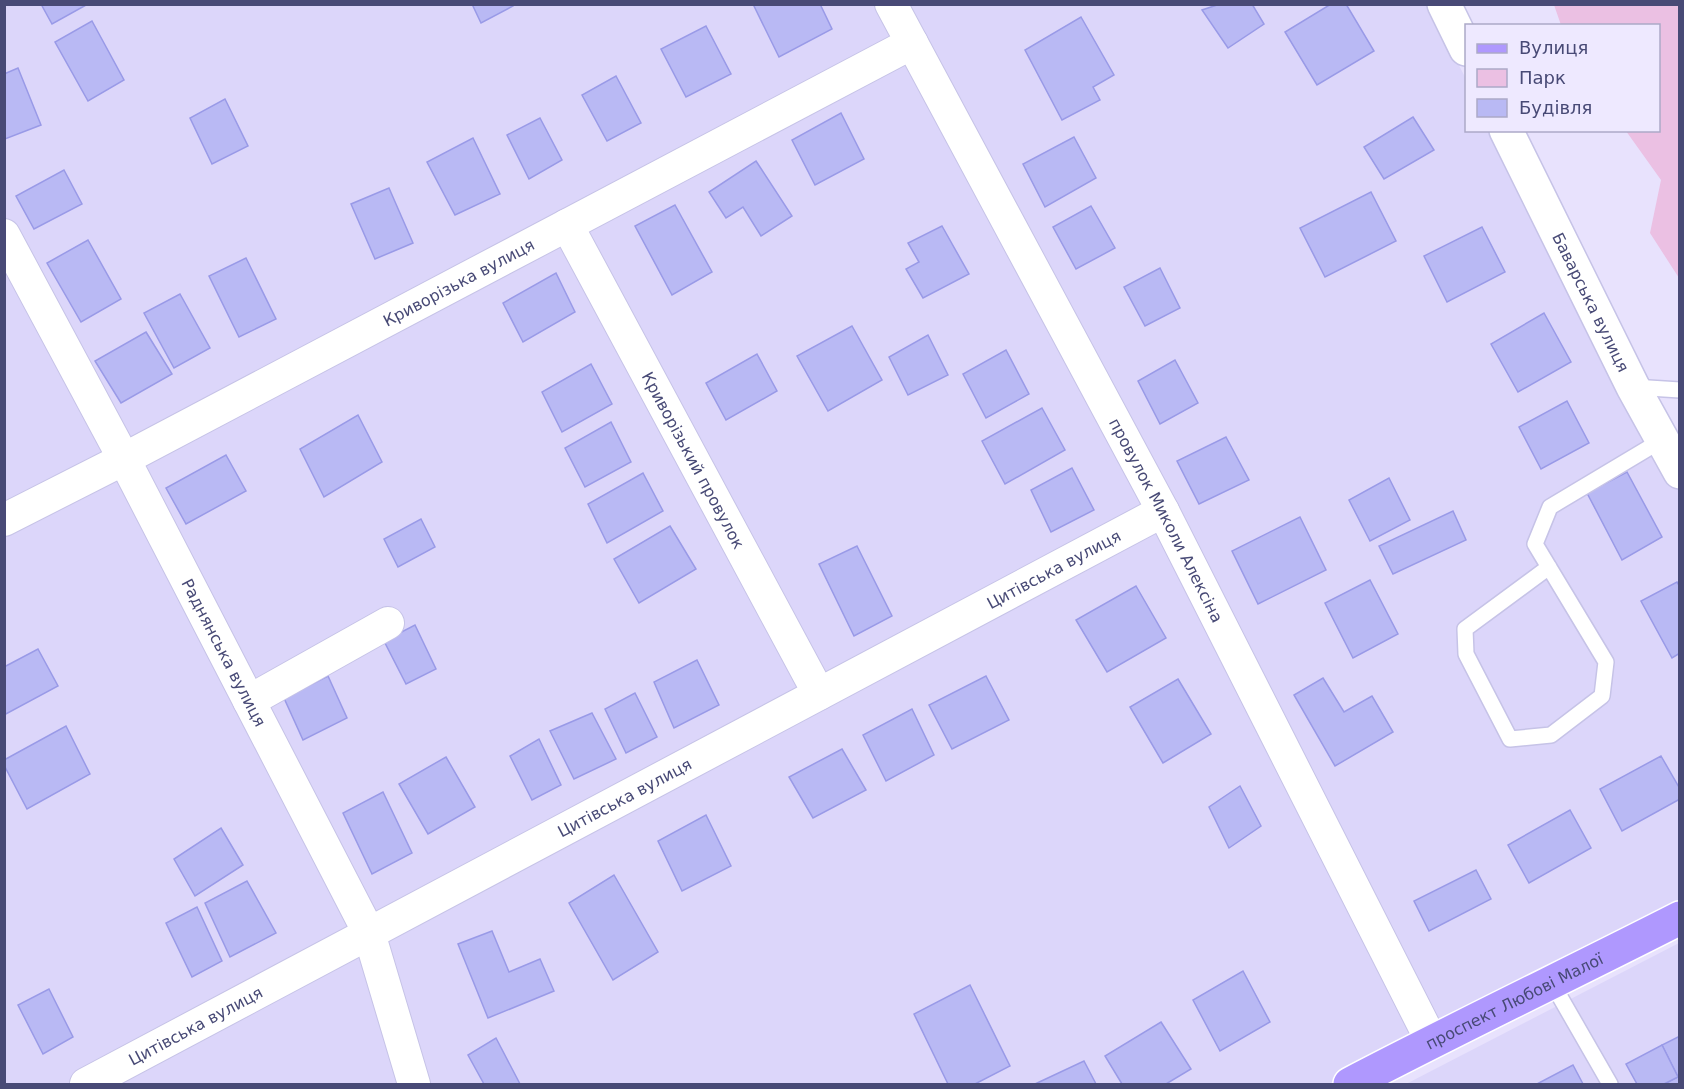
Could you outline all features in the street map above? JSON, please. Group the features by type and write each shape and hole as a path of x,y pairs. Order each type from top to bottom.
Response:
{"main road":[{"name":"проспект Любові Малої","path":"1350,1084 1680,918"}],"street":[{"name":"провулок Миколи Алексіна","path":"891,4 1163,511 1432,1042"},
{"path":"1444,4 1465,45"},
{"name":"Криворізька вулиця","path":"4,520 124,459 912,43"},
{"name":"Баварська вулиця","path":"1507,132 1633,387 1680,472"},
{"name":"Криворізький провулок","path":"567,225 819,694"},
{"name":"Раднянська вулиця","path":"4,235 124,459 369,933 414,1084"},
{"name":"Цитівська вулиця","path":"86,1084 1163,511"},
{"path":"249,701 388,623"}],"lane":[{"path":"1633,387 1680,390"},
{"path":"1549,567 1465,629 1466,654 1510,739 1551,735 1602,696 1606,662 1549,567 1535,544 1550,507 1662,440"},
{"path":"1552,983 1610,1084"}],"shaded area":[{"path":"5,5 1428,5 1465,77 1465,132 1494,132 1679,488 1679,903 1328,1084 5,1084"},
{"path":"1679,943 1679,1084 1406,1084"}],"green space":[{"path":"1554,5 1679,5 1679,278 1650,233 1661,180 1627,132 1660,132 1660,24 1561,24"}],"building":[{"path":"41,4 88,4 52,24"},
{"path":"472,4 512,4 513,6 481,23"},
{"path":"753,4 820,4 832,29 779,57"},
{"path":"1220,4 1252,4 1264,24 1228,48 1202,10"},
{"path":"1331,4 1346,4 1374,51 1317,85 1285,32"},
{"path":"1081,17 1114,75 1093,87 1100,100 1062,120 1025,50"},
{"path":"92,21 124,80 88,101 55,42"},
{"path":"706,26 731,74 686,97 661,49"},
{"path":"18,68 41,125 5,139 4,74"},
{"path":"616,76 641,123 607,141 582,95"},
{"path":"225,99 248,146 212,164 190,118"},
{"path":"841,113 864,159 815,185 792,140"},
{"path":"1413,117 1434,150 1384,179 1364,147"},
{"path":"540,118 562,160 529,179 507,135"},
{"path":"1074,137 1096,178 1045,207 1023,164"},
{"path":"473,138 500,194 455,215 427,162"},
{"path":"756,161 792,216 761,236 743,207 726,218 709,192"},
{"path":"64,170 82,204 34,229 16,196"},
{"path":"389,188 413,243 375,259 351,204"},
{"path":"1371,192 1396,241 1325,277 1300,228"},
{"path":"675,205 712,272 672,295 635,226"},
{"path":"1091,206 1115,248 1076,269 1053,227"},
{"path":"942,226 969,274 923,298 906,269 919,262 908,243"},
{"path":"1482,227 1505,272 1447,302 1424,256"},
{"path":"88,240 121,299 81,322 47,263"},
{"path":"246,258 276,319 239,337 209,276"},
{"path":"1160,268 1180,308 1145,326 1124,287"},
{"path":"556,273 575,312 523,342 503,303"},
{"path":"180,294 210,348 174,368 144,313"},
{"path":"1544,313 1571,362 1518,392 1491,344"},
{"path":"852,326 882,380 828,411 797,356"},
{"path":"146,332 172,374 121,403 95,361"},
{"path":"928,335 948,375 908,395 889,357"},
{"path":"1006,350 1029,394 986,418 963,374"},
{"path":"757,354 777,391 726,420 706,383"},
{"path":"1175,360 1198,403 1160,424 1138,381"},
{"path":"591,364 612,404 562,432 542,392"},
{"path":"1567,401 1589,443 1541,469 1519,427"},
{"path":"1042,408 1065,450 1005,484 982,441"},
{"path":"358,415 382,462 324,497 300,449"},
{"path":"611,422 631,462 585,487 565,448"},
{"path":"1226,437 1249,480 1199,504 1177,461"},
{"path":"226,455 246,491 186,524 166,488"},
{"path":"1072,468 1094,510 1051,532 1031,490"},
{"path":"1627,472 1662,537 1622,560 1587,493"},
{"path":"643,473 663,511 607,543 588,504"},
{"path":"1389,478 1410,520 1370,541 1349,500"},
{"path":"1453,511 1466,540 1393,574 1379,546"},
{"path":"1300,517 1326,570 1258,604 1232,551"},
{"path":"421,519 435,547 398,567 384,539"},
{"path":"670,526 696,569 639,603 614,559"},
{"path":"857,546 892,616 854,636 819,564"},
{"path":"1370,580 1398,634 1353,658 1325,603"},
{"path":"1677,582 1680,587 1680,653 1672,658 1641,601"},
{"path":"1136,586 1166,638 1107,672 1076,620"},
{"path":"415,625 436,669 406,684 384,641"},
{"path":"38,649 58,686 4,715 4,667"},
{"path":"697,660 719,705 674,728 654,682"},
{"path":"328,676 347,718 303,740 284,698"},
{"path":"986,676 1009,720 952,749 929,705"},
{"path":"1323,678 1344,712 1372,696 1393,732 1335,766 1294,695"},
{"path":"1178,679 1211,734 1163,763 1130,707"},
{"path":"635,693 657,737 626,753 605,709"},
{"path":"912,709 934,755 886,781 863,735"},
{"path":"592,713 616,759 574,779 550,731"},
{"path":"66,726 90,774 27,809 4,765 4,760"},
{"path":"539,739 561,785 532,800 510,756"},
{"path":"842,749 866,790 813,818 789,777"},
{"path":"1661,756 1680,789 1680,799 1622,831 1600,789"},
{"path":"446,757 475,807 428,834 399,784"},
{"path":"1240,786 1261,826 1229,848 1209,807"},
{"path":"383,792 412,853 372,874 343,813"},
{"path":"1570,810 1591,848 1529,883 1508,845"},
{"path":"706,815 731,866 682,891 658,841"},
{"path":"221,828 243,865 195,896 174,859"},
{"path":"1476,870 1491,899 1429,931 1414,901"},
{"path":"614,875 658,952 613,980 569,903"},
{"path":"247,881 276,933 230,957 205,903"},
{"path":"197,907 222,961 192,977 166,923"},
{"path":"492,931 509,972 540,959 554,991 488,1018 458,944"},
{"path":"1243,971 1270,1022 1220,1051 1193,1000"},
{"path":"970,985 1010,1066 975,1084 948,1084 914,1014"},
{"path":"49,989 73,1037 43,1054 18,1005"},
{"path":"1161,1022 1191,1069 1166,1084 1122,1084 1105,1056"},
{"path":"1680,1036 1680,1084 1664,1084 1678,1077 1662,1045"},
{"path":"496,1038 520,1084 484,1084 468,1055"},
{"path":"1662,1045 1678,1077 1664,1084 1637,1084 1626,1064"},
{"path":"1084,1061 1096,1084 1035,1084"},
{"path":"1573,1065 1583,1084 1537,1084"}]}
